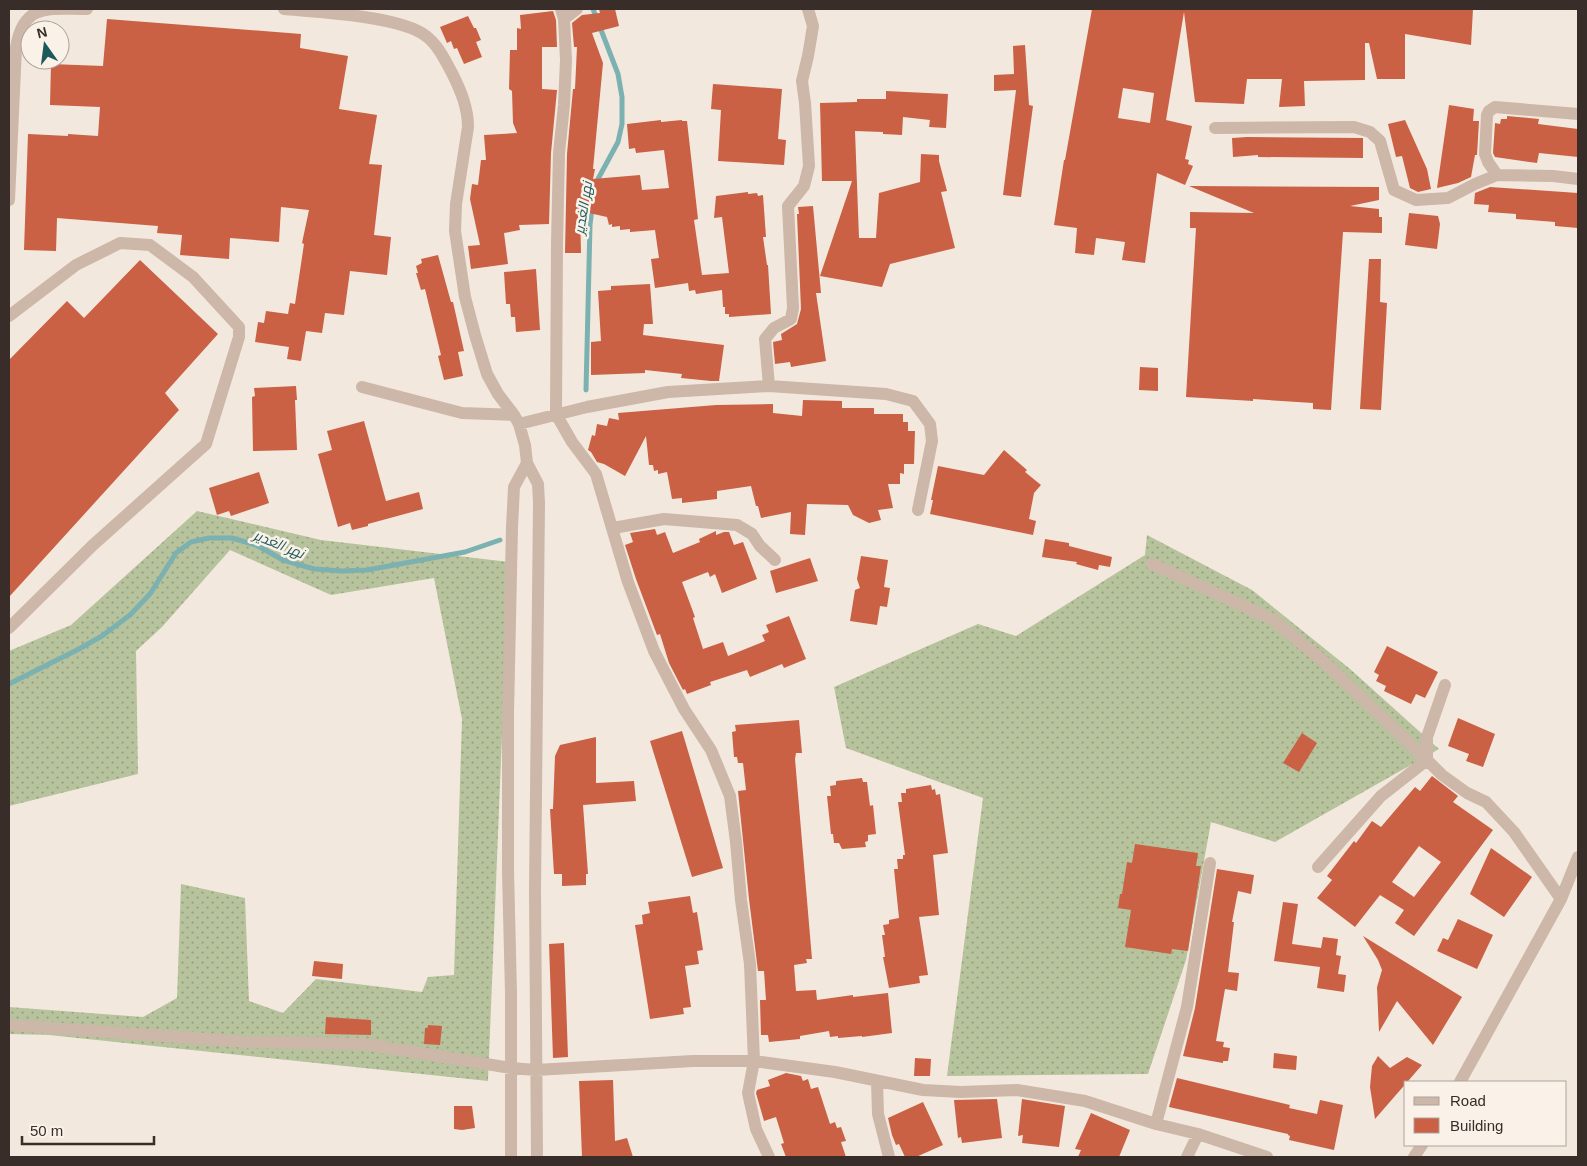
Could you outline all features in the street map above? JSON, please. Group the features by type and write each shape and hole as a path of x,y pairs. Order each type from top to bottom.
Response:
{"street":[{"path":"9,200 18,34 22,25 35,13 46,10 87,9"},
{"path":"284,9 376,20 410,28 426,36 440,53 457,83 468,116 456,204 455,231 465,296 487,374 498,394 517,420 525,446 527,464 538,484 540,503 535,890 537,1157"},
{"path":"577,9 562,14 566,60 558,183 556,414 572,442 596,474 628,582 654,651 684,709 711,750 730,796 750,964 754,1061 748,1093 756,1130 769,1157"},
{"path":"769,386 764,339 774,328 791,319 793,308 788,206 804,186 809,166 802,81 813,26 808,9"},
{"path":"1497,175 1485,154 1487,115 1495,106 1578,114"},
{"path":"1215,128 1345,127 1370,132 1380,141 1394,190 1416,200 1448,198 1497,175 1553,176 1578,179"},
{"path":"9,316 76,265 120,244 150,245 193,277 238,327 239,337 206,444 93,545 9,628"},
{"path":"362,387 462,413 517,420 668,392 769,386 886,394 912,401 930,424 932,441 918,510"},
{"path":"511,1157 508,732 512,528 514,488 527,464"},
{"path":"613,528 664,519 737,525 752,534 760,546 775,560"},
{"path":"1152,564 1272,619 1322,660 1442,775 1467,793 1486,802 1514,832 1561,899"},
{"path":"1427,760 1427,737 1445,685"},
{"path":"1318,866 1381,796 1427,760"},
{"path":"1461,1081 1561,899 1578,857"},
{"path":"1156,1124 1186,1007 1210,863"},
{"path":"9,1025 248,1042 364,1044 511,1068 536,1070 693,1062 754,1061 835,1072 923,1090 961,1092 1018,1090 1085,1100 1156,1124 1198,1134 1267,1157"},
{"path":"877,1081 878,1114 889,1157"},
{"path":"1187,1157 1198,1134"},
{"path":"1414,1157 1421,1146"}],"green space":[{"path":"197,511 321,540 509,562 488,1081 49,1035 9,1034 9,1007 143,1017 177,998 181,884 245,898 249,1001 283,1013 316,979 422,992 428,977 454,975 462,719 434,578 331,595 230,550 162,627 136,651 138,774 9,806 9,651 71,625"},
{"path":"1147,535 1252,590 1350,669 1439,749 1275,842 1211,822 1186,960 1148,1074 947,1076 983,798 846,748 834,687 978,624 1016,636 1145,555"}],"building":[{"path":"599,9 615,9 619,26 592,33 603,63 593,179 640,175 642,190 669,188 664,150 636,153 635,148 629,149 627,124 661,120 661,122 687,121 698,219 694,220 702,275 729,273 722,217 714,218 716,196 748,192 748,194 757,193 758,196 763,195 766,237 763,237 768,265 771,314 729,317 729,314 725,314 725,307 723,307 722,290 696,294 695,290 689,291 688,283 655,288 651,259 659,258 655,230 630,232 630,229 620,230 620,226 612,227 612,224 609,225 607,217 580,211 581,253 565,253 567,154 573,89 575,89 577,47 574,47 572,23 582,15 600,13"},
{"path":"1092,9 1473,9 1471,45 1405,34 1405,79 1377,79 1369,43 1365,43 1365,80 1304,81 1305,106 1279,107 1282,79 1247,79 1244,104 1195,102 1184,12 1166,120 1192,126 1185,159 1189,160 1188,164 1193,166 1185,185 1157,173 1145,263 1122,260 1125,242 1096,238 1094,255 1075,253 1077,228 1054,225","holes":["1123,88 1154,93 1150,123 1118,118"]},
{"path":"553,11 556,20 557,47 542,47 542,89 557,90 551,153 549,224 519,225 520,230 504,233 508,264 471,269 468,246 480,245 470,199 472,184 478,185 481,160 486,160 484,135 517,133 513,123 512,91 509,89 510,50 517,50 517,28 521,29 520,15"},
{"path":"468,16 481,40 476,42 482,57 464,64 457,48 454,49 451,41 447,43 440,27"},
{"path":"107,19 301,34 300,48 348,56 339,109 377,115 369,164 382,165 374,235 391,237 387,275 350,271 344,315 325,313 322,333 306,331 301,361 287,359 289,347 255,342 258,322 264,323 266,311 288,314 290,303 295,304 304,244 302,243 309,210 281,207 279,242 230,238 229,259 180,255 182,235 157,233 158,226 57,218 56,251 24,250 28,134 98,136 100,107 50,105 51,70 70,70 70,65 103,66"},
{"path":"1025,45 1029,105 1033,106 1021,197 1003,195 1016,90 994,91 994,75 1014,74 1013,46"},
{"path":"713,84 782,89 778,139 786,140 784,165 718,161 721,110 711,109"},
{"path":"886,91 948,94 946,128 929,127 930,120 903,117 902,135 855,131 859,238 876,238 879,193 920,182 921,154 939,155 947,191 941,192 955,248 890,264 882,287 820,276 852,181 822,181 820,103 857,102 857,99 886,99"},
{"path":"1449,105 1474,109 1473,121 1479,121 1477,155 1475,155 1471,177 1458,183 1437,188"},
{"path":"1507,116 1539,119 1538,124 1578,129 1578,157 1539,153 1537,163 1495,157 1493,153 1495,123 1500,124 1501,119 1507,119"},
{"path":"1405,120 1427,169 1431,189 1418,192 1410,188 1402,156 1396,157 1388,124"},
{"path":"1232,138 1363,138 1363,158 1258,157 1258,155 1233,157"},
{"path":"1189,186 1379,187 1379,200 1350,206 1379,209 1379,217 1382,217 1382,233 1343,232 1331,410 1313,409 1313,403 1186,397 1196,228 1190,228 1190,212 1254,213"},
{"path":"1490,187 1578,193 1578,228 1555,226 1555,222 1516,219 1516,214 1488,212 1489,205 1474,204 1475,193"},
{"path":"813,206 821,293 816,293 826,361 791,367 790,362 775,364 773,342 782,340 781,334 797,324 801,309 798,207"},
{"path":"1409,213 1438,216 1440,224 1437,249 1405,245"},
{"path":"438,255 451,302 453,302 464,351 458,352 463,376 444,380 438,356 441,355 425,289 421,290 416,273 418,273 416,266 422,263 421,259"},
{"path":"1369,259 1381,259 1380,302 1387,303 1381,410 1360,409"},
{"path":"140,260 218,334 165,393 179,410 9,597 9,360 67,301 84,318"},
{"path":"536,269 540,330 516,332 515,317 511,317 510,304 506,304 504,272"},
{"path":"650,284 653,324 644,324 643,335 724,345 719,381 681,378 682,374 645,370 645,373 591,375 591,342 601,341 598,291 611,290 611,286"},
{"path":"1140,367 1158,368 1158,391 1139,390"},
{"path":"296,386 297,450 253,451 252,397 255,396 254,388"},
{"path":"803,400 842,401 842,408 874,408 874,414 903,414 903,422 908,422 908,431 915,431 914,464 904,464 904,474 900,473 900,484 888,484 893,508 878,510 881,520 869,523 853,515 848,505 807,504 805,535 790,534 791,512 761,518 751,486 717,491 717,499 682,503 682,498 672,499 667,472 658,474 658,470 654,471 653,465 649,465 646,436 625,476 597,462 588,450 592,435 595,436 597,424 607,426 609,418 619,420 618,413 716,405 773,404 773,413 802,416"},
{"path":"364,421 386,501 419,492 423,509 352,530 350,523 338,527 318,454 332,450 327,431"},
{"path":"1004,450 1027,470 1025,472 1041,485 1034,493 1029,519 1036,521 1033,535 930,514 938,466 984,475"},
{"path":"259,472 269,503 231,516 229,511 217,515 209,488"},
{"path":"655,529 657,535 665,532 673,553 700,542 699,539 716,531 716,535 729,532 734,545 743,542 757,579 722,593 715,574 710,577 708,572 682,582 695,617 693,618 703,649 723,642 728,656 765,641 762,635 769,632 766,625 789,616 806,659 784,668 782,664 750,677 747,670 710,682 711,685 687,694 669,663 660,634 657,635 625,545 633,542 630,533"},
{"path":"1045,539 1069,543 1069,546 1112,557 1110,567 1099,565 1098,570 1076,564 1077,562 1042,557"},
{"path":"861,556 888,560 884,587 890,588 887,607 880,606 877,625 850,621 855,590 860,588 857,579"},
{"path":"810,558 818,581 776,593 770,571"},
{"path":"1387,646 1438,672 1425,698 1416,694 1411,704 1384,691 1386,686 1376,681 1379,675 1374,672"},
{"path":"1458,718 1495,734 1483,767 1466,761 1469,754 1448,746"},
{"path":"799,720 802,753 796,753 795,759 812,959 806,959 807,963 794,965 796,991 816,990 817,1000 888,993 892,1033 838,1038 838,1036 830,1037 829,1031 800,1036 800,1039 769,1042 768,1035 761,1035 760,1000 766,1000 764,971 758,971 738,791 746,790 743,763 738,763 737,757 734,757 732,732 736,731 735,725"},
{"path":"682,731 723,868 692,877 650,741"},
{"path":"1302,733 1317,743 1299,772 1283,763"},
{"path":"596,737 596,783 634,781 636,801 583,805 588,874 586,874 586,885 562,886 562,874 554,874 550,809 553,809 555,756 560,745"},
{"path":"1432,776 1458,796 1453,802 1493,830 1414,936 1395,923 1404,910 1380,895 1355,927 1317,898 1332,880 1327,876 1354,841 1356,843 1372,821 1381,827 1415,787 1420,791","holes":["1419,846 1441,862 1414,897 1392,882"]},
{"path":"862,778 863,782 867,782 870,806 873,805 876,834 868,835 868,841 865,842 866,847 842,849 839,843 834,843 833,834 831,834 827,796 831,796 830,786 836,785 836,781"},
{"path":"931,785 932,790 935,789 936,795 940,794 948,853 933,855 939,915 919,917 928,975 919,976 920,983 889,988 883,957 885,957 882,935 885,935 883,925 889,924 889,920 899,918 894,869 898,869 897,859 903,859 903,855 905,855 898,802 902,802 901,793 906,793 906,789"},
{"path":"1135,844 1198,853 1196,866 1201,866 1188,951 1172,949 1171,954 1125,947 1131,910 1118,908 1127,862 1132,863"},
{"path":"1491,848 1532,877 1504,917 1470,894"},
{"path":"1217,869 1254,875 1251,894 1238,891 1232,922 1234,922 1228,972 1239,973 1237,991 1225,989 1216,1041 1224,1042 1223,1047 1230,1048 1228,1061 1223,1061 1223,1063 1183,1056 1195,1008"},
{"path":"690,896 693,913 697,912 703,950 697,951 699,964 685,966 691,1007 683,1008 684,1014 650,1019 635,925 643,924 642,915 650,913 648,902"},
{"path":"1283,902 1298,904 1292,944 1321,948 1323,937 1338,939 1336,955 1341,956 1338,974 1346,975 1344,992 1317,988 1320,967 1274,961"},
{"path":"1458,919 1493,935 1477,969 1437,951 1443,938 1448,940"},
{"path":"1363,936 1462,997 1433,1045 1397,1001 1379,1032 1377,987 1382,970"},
{"path":"564,943 568,1057 553,1058 549,944"},
{"path":"314,961 343,964 342,979 312,976"},
{"path":"326,1017 371,1020 371,1035 325,1034"},
{"path":"428,1025 442,1026 440,1045 424,1044 425,1028 428,1028"},
{"path":"1274,1053 1297,1056 1296,1070 1273,1068"},
{"path":"1378,1056 1390,1068 1407,1057 1422,1065 1408,1081 1404,1081 1404,1086 1375,1119 1370,1087 1372,1066"},
{"path":"915,1058 931,1059 930,1076 914,1076"},
{"path":"786,1073 801,1076 803,1081 808,1079 811,1089 818,1087 830,1124 835,1122 837,1128 841,1127 846,1141 841,1142 846,1157 786,1157 781,1144 784,1143 776,1117 764,1121 756,1093 757,1090 770,1086 768,1080"},
{"path":"1177,1078 1290,1105 1289,1108 1317,1114 1320,1100 1343,1105 1334,1150 1289,1140 1290,1136 1288,1134 1169,1107"},
{"path":"613,1080 615,1141 627,1138 633,1157 582,1157 579,1081"},
{"path":"997,1099 1002,1138 962,1143 961,1137 958,1138 954,1100"},
{"path":"1022,1099 1065,1106 1059,1147 1022,1143 1023,1135 1018,1136"},
{"path":"923,1102 943,1145 916,1157 905,1157 899,1144 896,1145 888,1118"},
{"path":"454,1106 472,1106 475,1128 454,1129"},
{"path":"1091,1113 1130,1130 1119,1157 1078,1157 1081,1150 1075,1149"}],"waterway":[{"name":"نهر الغدير","path":"593,9 618,74 622,97 622,124 618,142 598,179 597,185"},
{"name":"نهر الغدير","path":"586,390 592,208"},
{"name":"نهر الغدير","path":"9,684 102,636 130,615 150,594 176,553 191,542 209,538 232,538 256,545 283,560 314,569 342,571 367,570 465,552 500,540"}]}
